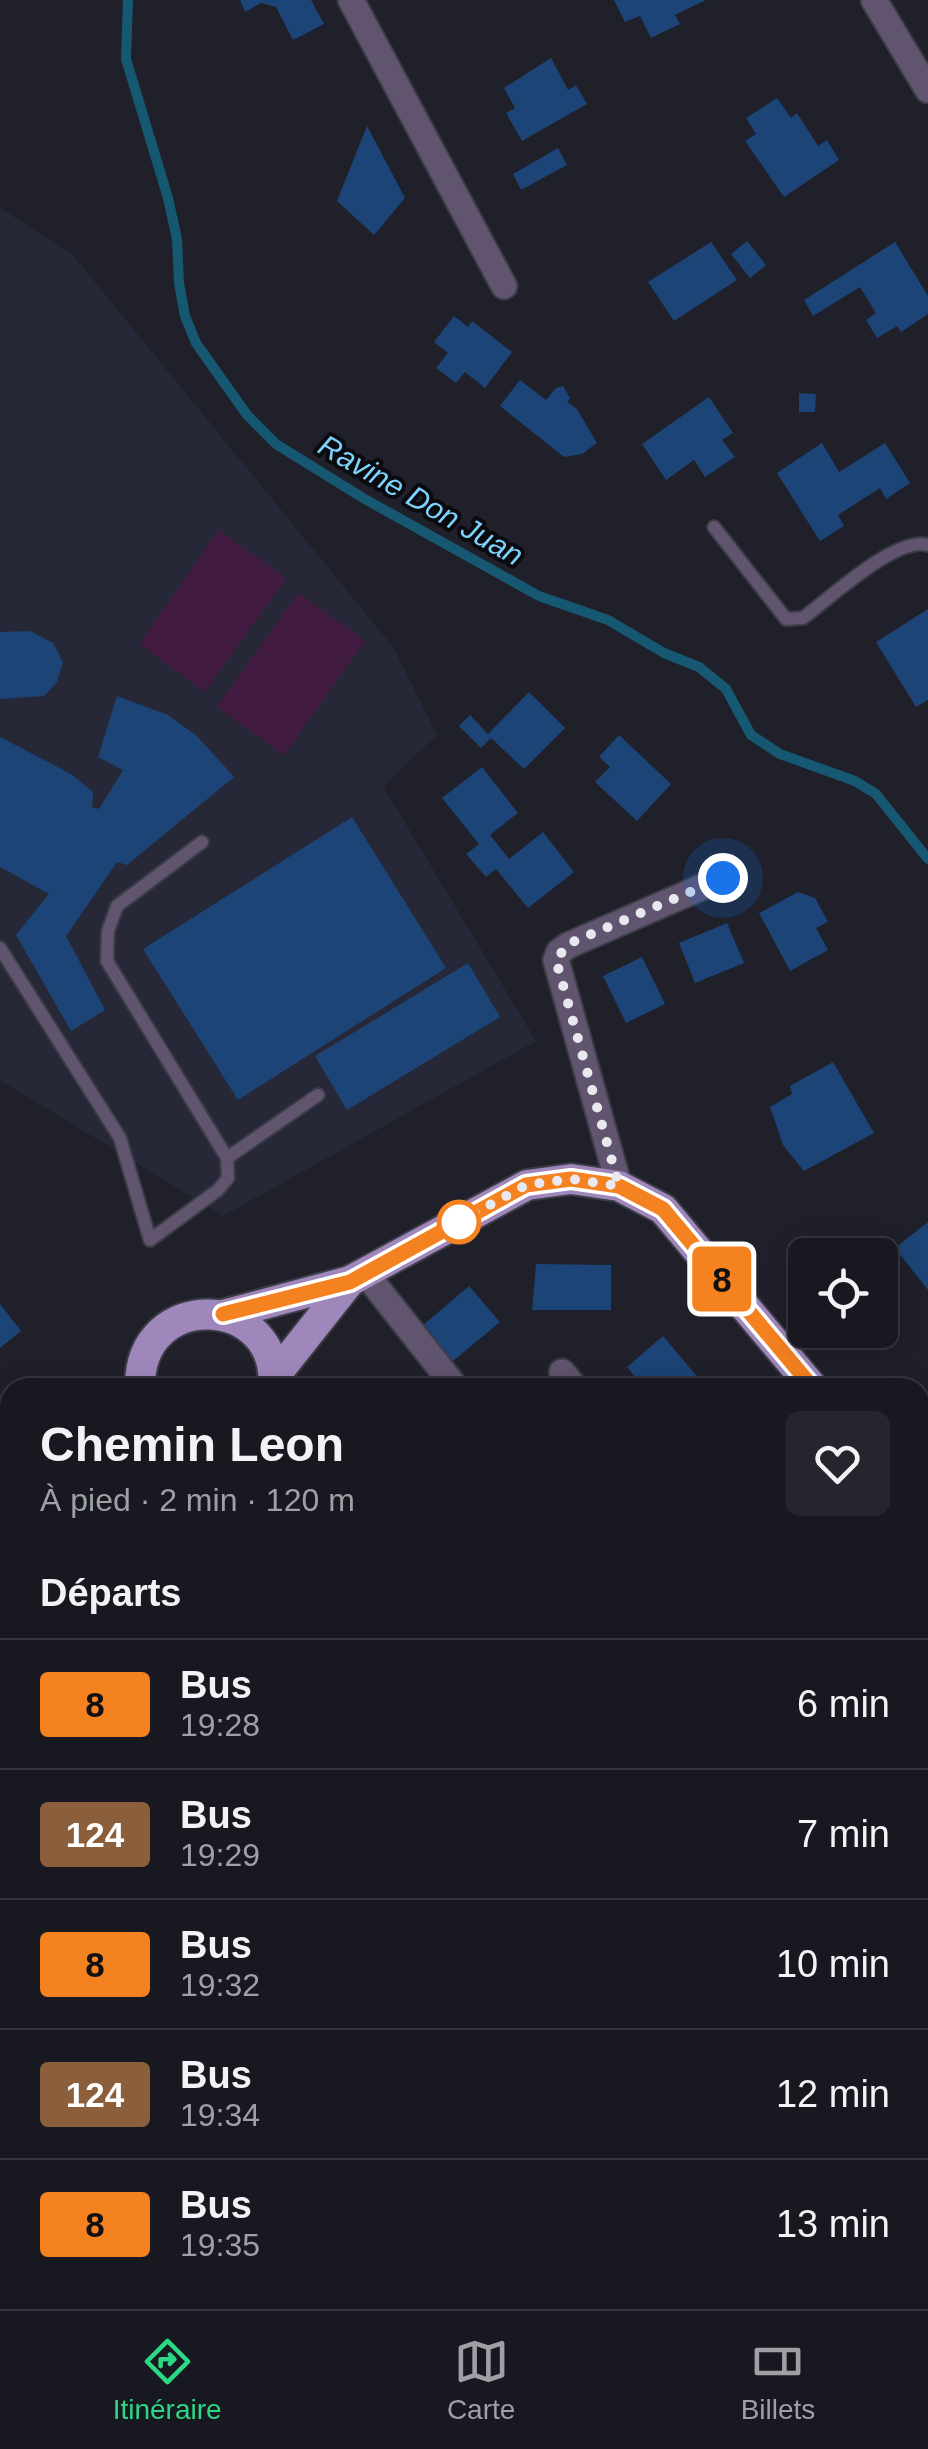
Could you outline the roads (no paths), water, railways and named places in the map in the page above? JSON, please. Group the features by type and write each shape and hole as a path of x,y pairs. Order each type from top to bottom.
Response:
{"main road":[{"path":"141,1378 143,1359 152,1341 166,1326 184,1317 223,1314 358,1278 526,1185 571,1179 619,1186 663,1209 805,1378"},
{"path":"277,1378 358,1278"},
{"path":"223,1314 243,1323 259,1337 270,1356 273,1378"}],"street":[{"path":"351,0 504,286"},
{"path":"874,0 928,90"},
{"path":"619,1186 556,960 568,944 723,878"},
{"path":"358,1278 447,1378"}],"lane":[{"path":"714,527 786,619 803,618 886,556 909,544 928,544"},
{"path":"0,948 120,1138 150,1240 218,1190 228,1178 227,1158 107,961 108,931 117,906 202,842"},
{"path":"227,1158 318,1095"}],"waterway":[{"name":"Ravine Don Juan","path":"128,0 126,59 168,198 177,239 185,316 196,343 247,415 276,444 363,498 539,596 608,620 664,653 699,667 726,689 751,735 780,754 855,781 876,794 928,859"}]}
